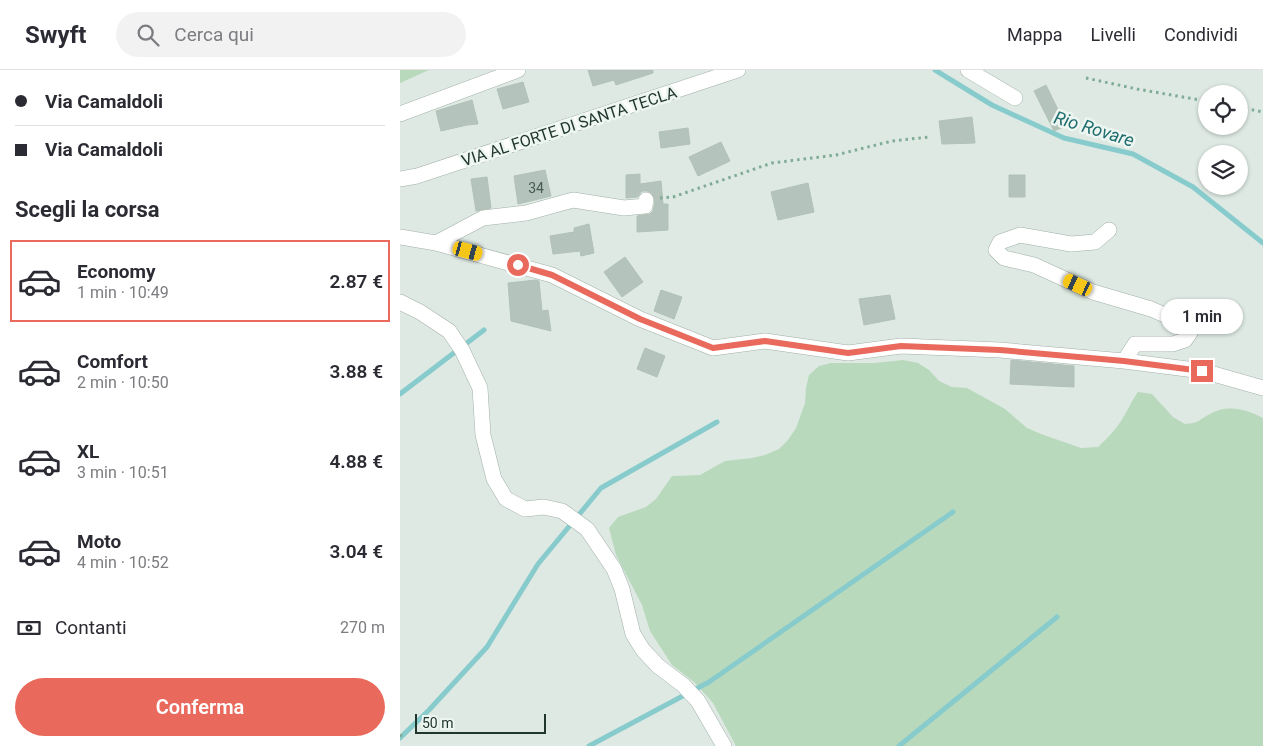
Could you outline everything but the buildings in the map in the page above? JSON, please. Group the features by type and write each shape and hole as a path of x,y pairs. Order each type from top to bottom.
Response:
{"street":[{"path":"400,114 518,70"},
{"name":"VIA AL FORTE DI SANTA TECLA","path":"400,179 417,176 738,70"},
{"path":"968,70 1015,98"},
{"path":"436,243 483,218 526,213 573,200 624,208 645,206 646,200"},
{"path":"1109,230 1095,242 1071,244 1020,234 1000,242 996,250 1004,258 1034,264 1093,292 1151,309 1183,322 1190,333 1185,340 1173,344 1135,344 1124,361"},
{"path":"400,237 436,243 552,275 640,319 713,348 765,341 848,353 901,346 1000,350 1124,361 1202,371 1263,388"},
{"path":"400,302 420,312 449,331 462,350 480,388 483,435 494,479 506,499 525,509 544,506 562,511 587,529 614,569 622,589 633,634 643,650 658,666 683,684 698,701 724,746"}],"path":[{"path":"1086,78 1137,89 1198,99"},
{"path":"1248,109 1263,112"},
{"path":"646,200 673,197 772,163 836,156 892,141 929,137"}],"green space":[{"path":"400,70 429,70 400,83"},
{"path":"903,360 918,363 929,370 939,381 952,387 967,388 1005,409 1027,428 1081,448 1098,447 1115,429 1138,392 1152,394 1173,417 1185,424 1196,422 1216,411 1230,408 1250,412 1263,418 1263,746 736,746 713,703 694,682 672,665 650,631 642,605 616,555 609,528 618,517 646,507 656,499 672,476 700,475 725,461 752,458 779,449 796,428 805,403 809,375 819,366 831,363 874,363"}],"waterway":[{"name":"Rio Rovare","path":"935,70 992,105 1064,138 1133,154 1193,187 1263,243"},
{"path":"400,394 484,330"},
{"path":"400,738 429,710 487,647 538,564 601,488 717,422"},
{"path":"589,746 709,682 953,512"},
{"path":"899,746 1057,617"}],"route":[{"path":"518,265 552,275 640,319 713,348 765,341 848,353 901,346 1000,350 1124,361 1202,371"}]}
